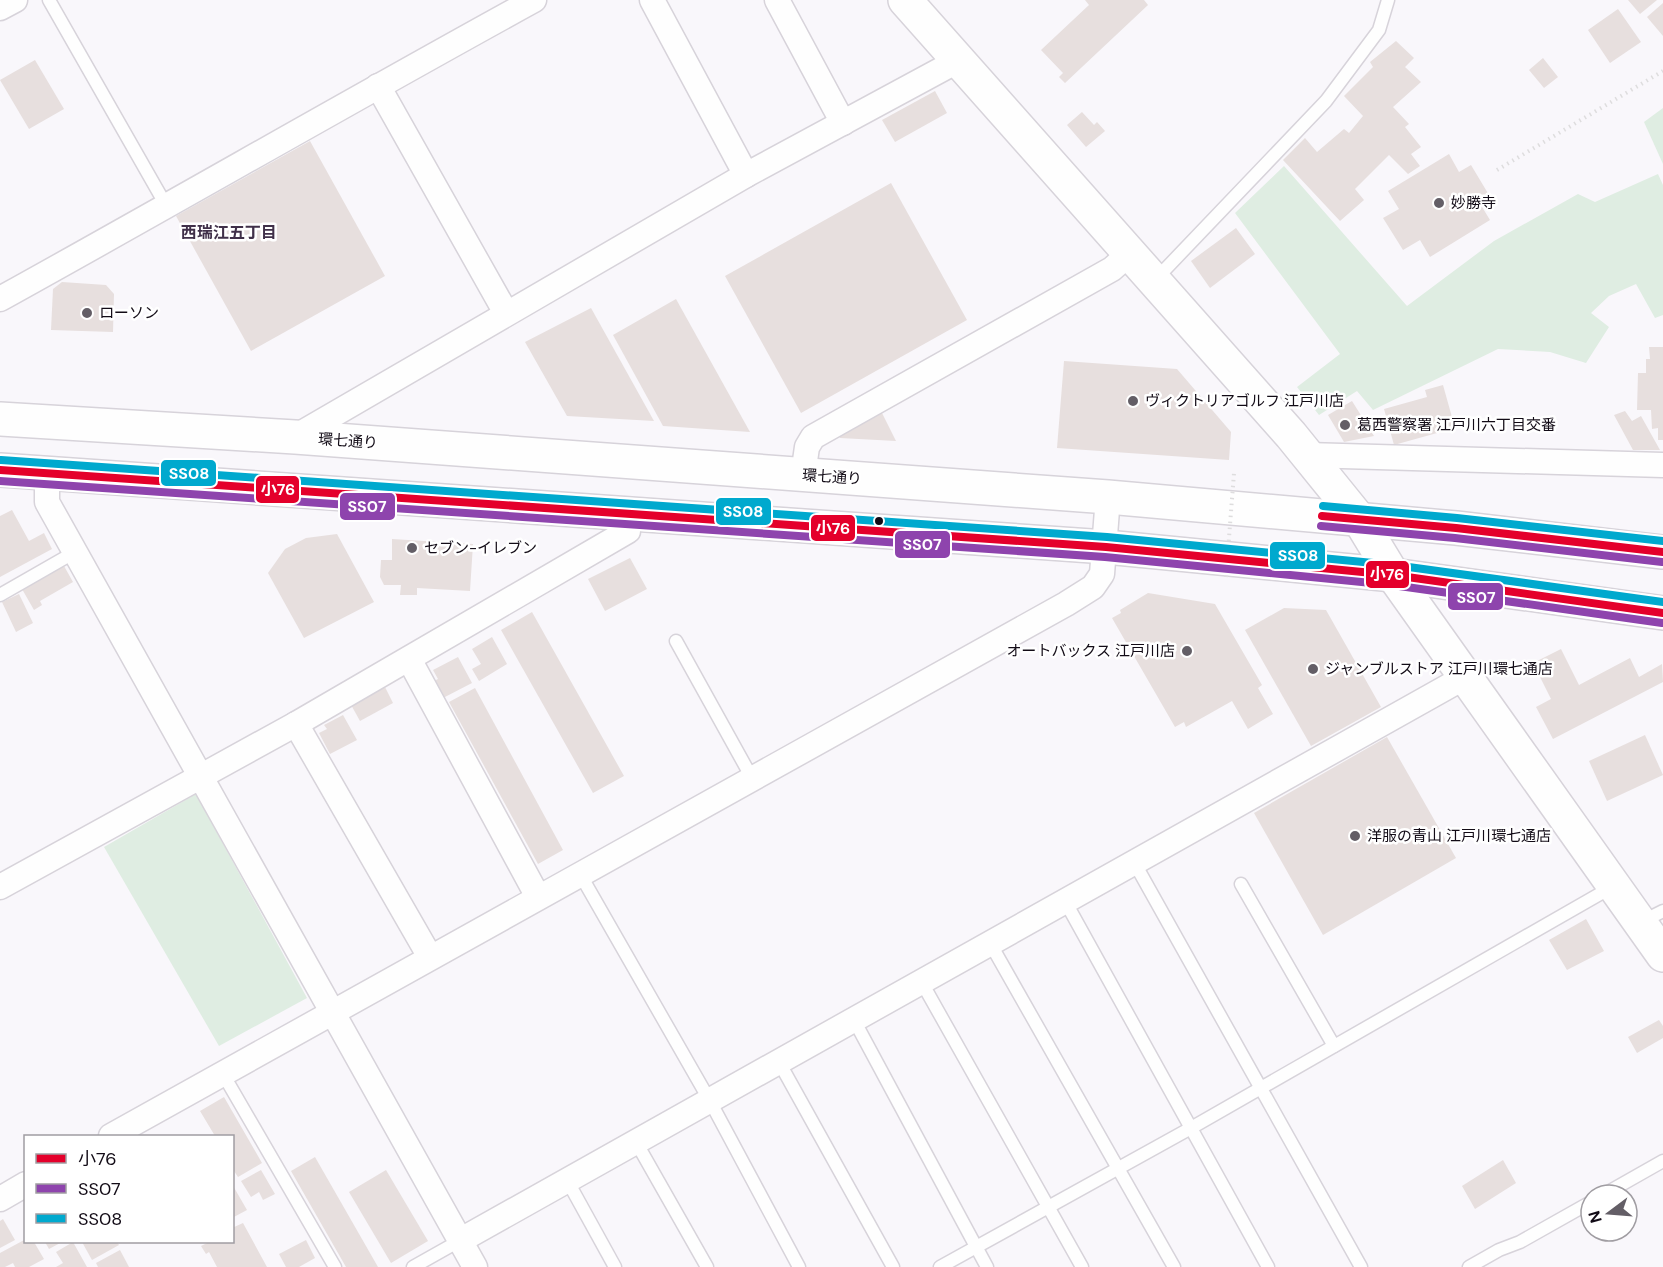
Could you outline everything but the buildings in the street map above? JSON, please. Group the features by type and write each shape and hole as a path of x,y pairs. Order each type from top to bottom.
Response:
{"main road":[{"path":"905,0 1307,454 1359,519 1393,575 1431,625 1465,677 1613,886 1652,917 1663,956"},
{"name":"環七通り","path":"0,419 295,437 1108,497 1359,519 1663,552"},
{"path":"0,470 1106,547 1393,575 1663,613"}],"street":[{"path":"0,8 15,0"},
{"path":"0,299 534,0"},
{"path":"652,0 746,175"},
{"path":"777,0 843,123"},
{"path":"295,437 746,175 959,60"},
{"path":"378,86 506,313"},
{"path":"803,475 807,447 813,437 1112,269 1130,253"},
{"path":"1307,454 1663,465"},
{"path":"47,473 47,502 475,1267"},
{"path":"115,1135 1093,587 1102,574 1106,547 1108,497"},
{"path":"0,887 296,724 628,531 628,514"},
{"path":"409,659 538,897"},
{"path":"461,1240 1465,677"},
{"path":"296,724 430,957"},
{"path":"0,1199 24,1185"}],"lane":[{"path":"49,0 166,207"},
{"path":"1154,280 1326,101 1379,30 1388,0"},
{"path":"0,595 75,552"},
{"path":"676,641 752,778"},
{"path":"1134,862 1361,1267"},
{"path":"580,874 710,1101 799,1267"},
{"path":"1241,884 1334,1046"},
{"path":"939,1267 1191,1128 1613,886"},
{"path":"1065,901 1268,1267"},
{"path":"990,943 1174,1267"},
{"path":"921,981 1082,1267"},
{"path":"854,1020 987,1267"},
{"path":"779,1062 893,1267"},
{"path":"223,1074 335,1267"},
{"path":"636,1142 706,1267"},
{"path":"1624,1183 1663,1161"},
{"path":"567,1180 615,1267"},
{"path":"1469,1267 1579,1209"},
{"path":"413,1267 461,1240"}],"path":[{"path":"1497,170 1663,71"},
{"path":"1226,577 1234,473"}],"shaded area":[{"path":"1663,108 1663,164 1644,122"},
{"path":"1284,166 1407,306 1494,241 1578,194 1595,202 1658,174 1663,185 1663,315 1655,318 1636,284 1609,296 1591,313 1609,327 1586,363 1550,352 1498,349 1373,410 1357,391 1319,415 1297,387 1340,354 1235,213"},
{"path":"196,794 307,998 219,1046 104,847"}],"transit line":[{"name":"SS08","path":"1,460 1107,537 1394,565 1663,602"},
{"name":"小76","path":"0,470 1106,547 1393,575 1663,613"},
{"name":"SS07","path":"0,481 1105,557 1392,585 1662,623"},
{"name":"SS08","path":"1323,506 1663,541"},
{"name":"小76","path":"1322,516 1456,528 1663,552"},
{"name":"SS07","path":"1321,526 1455,538 1662,562"}],"place":[{"name":"妙勝寺","path":"1439,203"},
{"name":"ローソン","path":"87,313"},
{"name":"ヴィクトリアゴルフ 江戸川店","path":"1133,401"},
{"name":"葛西警察署 江戸川六丁目交番","path":"1345,425"},
{"name":"セブン-イレブン","path":"412,548"},
{"name":"オートバックス 江戸川店","path":"1187,651"},
{"name":"ジャンブルストア 江戸川環七通店","path":"1313,669"},
{"name":"洋服の青山 江戸川環七通店","path":"1355,836"}],"district":[{"name":"西瑞江五丁目","path":"229,232"}]}
